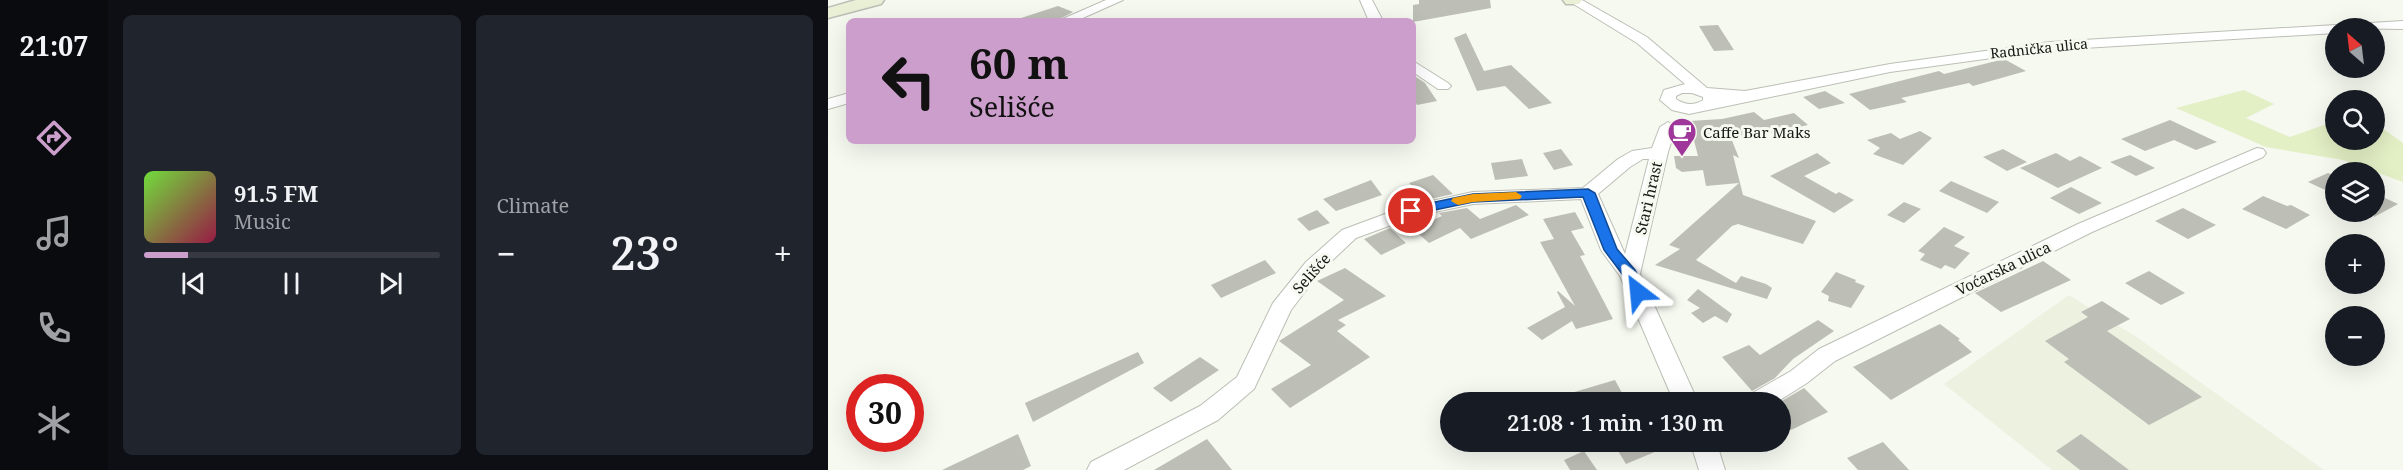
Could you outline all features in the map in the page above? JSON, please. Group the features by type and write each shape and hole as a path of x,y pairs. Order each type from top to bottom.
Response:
{"street":[{"path":"828,13 875,0"},
{"path":"1072,18 1117,0"},
{"path":"1366,0 1375,18"},
{"name":"Stari hrast","path":"1573,0 1642,40 1703,99"},
{"name":"Radnička ulica","path":"2385,26 2403,25"},
{"name":"Radnička ulica","path":"1703,99 1745,96 1890,68 2050,46 2325,30"},
{"name":"Stari hrast","path":"1630,273 1659,152 1668,127 1672,97 1668,70 1658,55"},
{"path":"1416,67 1443,86"},
{"path":"1672,97 1682,108 1703,99"},
{"path":"828,104 846,99"},
{"path":"1668,127 1703,99"},
{"path":"1659,152 1638,155 1624,163 1588,193 1611,250 1630,273 1682,392"},
{"name":"Voćarska ulica","path":"1774,392 1827,355 2085,228 2257,153"},
{"name":"Selišće","path":"1100,470 1209,413 1246,383 1281,308 1313,267 1349,234 1411,211 1473,198 1588,193"},
{"path":"1706,452 1712,470"}],"shaded area":[{"path":"2069,295 2135,336 2324,470 2052,470 1944,384"}],"green space":[{"path":"2244,90 2274,104 2246,118 2290,137 2325,125 2325,150 2385,150 2385,130 2403,143 2403,182 2385,175 2385,162 2348,162 2266,147 2176,108"}],"building":[{"path":"1419,0 1490,0 1491,8 1416,21 1416,18 1413,18 1413,5 1419,4"},
{"path":"1058,6 1073,12 1062,18 1021,18"},
{"path":"1718,25 1734,50 1714,51 1699,26"},
{"path":"1466,33 1484,71 1511,65 1552,103 1529,109 1505,86 1477,91 1454,38"},
{"path":"2004,59 2026,71 1973,86 1969,83 1901,98 1907,102 1870,110 1849,94 1939,71 1944,74"},
{"path":"1416,77 1425,83 1437,101 1417,105"},
{"path":"1825,91 1845,103 1819,109 1803,97"},
{"path":"1754,112 1764,120 1794,113 1808,125 1731,138 1739,158 1733,155 1743,195 1816,221 1803,244 1738,224 1732,226 1696,260 1736,283 1741,276 1766,284 1772,288 1767,299 1655,265 1680,249 1669,245 1739,183 1706,186 1703,170 1682,172 1676,168 1674,156 1698,156 1689,121 1722,119"},
{"path":"2170,120 2217,142 2196,150 2174,140 2145,151 2121,139"},
{"path":"1920,131 1932,138 1903,165 1873,154 1880,148 1867,140 1891,133 1900,139"},
{"path":"1561,149 1573,165 1554,170 1543,153"},
{"path":"2003,149 2027,162 2007,171 1983,157"},
{"path":"1817,153 1831,163 1804,176 1836,194 1839,192 1854,200 1834,213 1770,176"},
{"path":"2056,153 2070,161 2080,156 2102,168 2058,188 2020,168"},
{"path":"2130,155 2155,168 2136,176 2110,162"},
{"path":"1522,159 1528,176 1495,180 1491,163"},
{"path":"2325,174 2325,190 2308,182"},
{"path":"1433,175 1453,194 1426,200 1409,183"},
{"path":"1371,180 1382,195 1336,211 1323,199"},
{"path":"1951,181 1999,202 1987,213 1939,191"},
{"path":"2071,187 2102,203 2079,214 2050,198"},
{"path":"2263,196 2287,206 2291,205 2310,215 2286,229 2242,209"},
{"path":"2385,198 2398,204 2385,211"},
{"path":"1904,202 1921,209 1904,223 1887,215"},
{"path":"1516,205 1529,215 1471,239 1460,228 1429,243 1413,229 1442,216 1439,213 1467,208 1480,219"},
{"path":"2183,208 2216,225 2188,239 2155,221"},
{"path":"1317,210 1330,223 1309,231 1297,219"},
{"path":"1575,212 1584,228 1571,231 1585,255 1580,256 1613,319 1576,329 1572,321 1542,340 1527,328 1565,307 1557,292 1575,306 1540,242 1554,239 1543,219"},
{"path":"1944,227 1965,237 1954,246 1970,253 1955,269 1945,265 1941,269 1920,260 1925,254 1918,251"},
{"path":"1390,228 1406,243 1381,255 1364,239"},
{"path":"1265,260 1276,273 1221,298 1211,285"},
{"path":"2043,261 2071,280 2001,312 1975,293"},
{"path":"1345,268 1386,296 1338,320 1346,325 1337,331 1370,357 1290,408 1271,389 1311,365 1279,341 1344,300 1317,281"},
{"path":"2149,271 2185,293 2161,305 2125,283"},
{"path":"1836,272 1865,286 1851,308 1828,301 1829,296 1821,292"},
{"path":"1698,289 1732,314 1727,323 1715,316 1703,323 1691,313 1700,308 1687,300"},
{"path":"2102,301 2130,319 2107,331 2202,397 2149,425 2064,362 2069,359 2045,341 2088,317 2081,312"},
{"path":"1818,320 1834,331 1793,359 1775,378 1752,391 1722,357 1749,345 1760,355"},
{"path":"1940,324 1960,339 1958,340 1972,352 1891,400 1853,367"},
{"path":"1138,352 1144,363 1033,422 1025,403"},
{"path":"1200,357 1219,370 1171,402 1153,388"},
{"path":"1615,380 1622,392 1574,392"},
{"path":"1804,388 1828,412 1791,430 1791,396"},
{"path":"1018,434 1031,466 1023,470 942,470"},
{"path":"2081,434 2129,470 2080,470 2056,451"},
{"path":"1207,439 1232,470 1154,470"},
{"path":"1883,442 1909,470 1858,470 1847,458"},
{"path":"1585,452 1597,470 1570,470 1564,460"},
{"path":"1619,452 1655,452 1626,464"}],"slow traffic":[{"path":"1458,201 1516,196"}],"place":[{"name":"Caffe Bar Maks","path":"1682,158"}],"route":[{"path":"1411,211 1473,198 1588,193 1611,250 1630,273 1638,292"}]}
